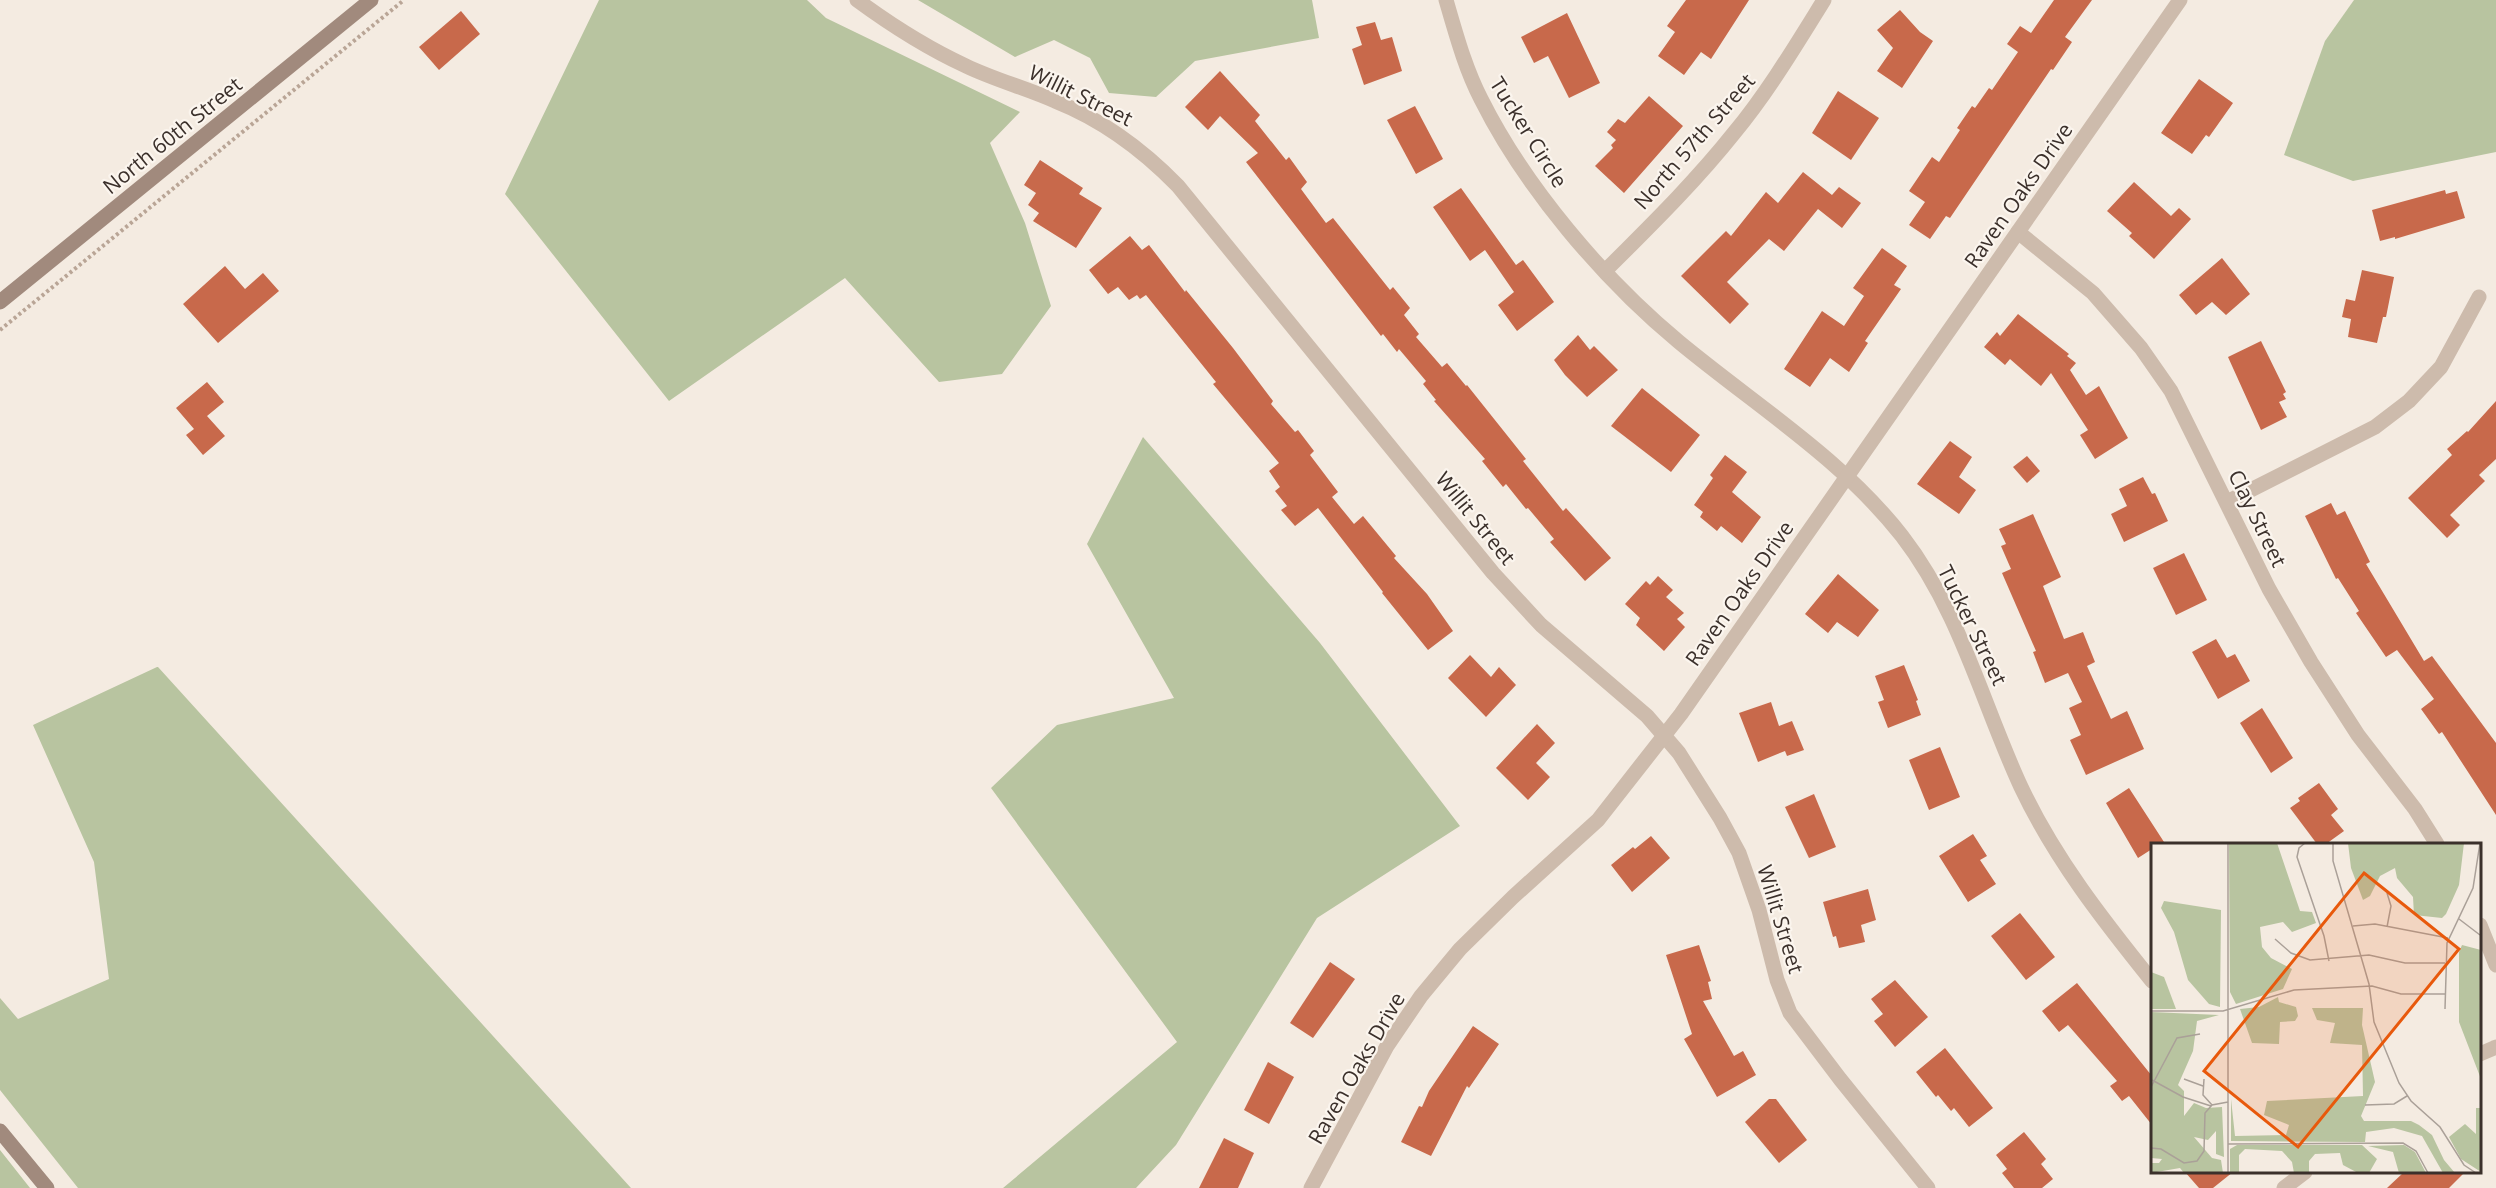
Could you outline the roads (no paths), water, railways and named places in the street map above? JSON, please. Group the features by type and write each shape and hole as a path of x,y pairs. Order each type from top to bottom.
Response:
{"main road":[{"name":"North 60th Street","path":"0,302 371,0"},
{"path":"0,1131 46,1188"}],"street":[{"name":"Willit Street","path":"857,0 915,39 966,67 1057,101 1109,128 1159,166 1178,186 1493,573 1541,626 1664,734 1720,818 1738,853 1759,910 1777,980 1790,1013 1928,1188"},
{"name":"Tucker Circle","path":"1446,0 1463,57 1479,97 1494,123 1540,194 1605,271"},
{"name":"North 57th Street","path":"1605,271 1687,189 1735,133 1773,82 1824,0"},
{"name":"Raven Oaks Drive","path":"1311,1188 1387,1046 1422,996 1460,949 1598,820 1681,714 2180,0"},
{"name":"Clay Street","path":"2018,232 2093,293 2141,348 2171,391 2270,589 2311,662 2358,735 2415,809 2436,843"},
{"name":"Tucker Street","path":"1605,271 1678,341 1846,475 1904,538 1938,592 1960,636 2020,785 2039,822 2064,865 2151,980"},
{"path":"2227,502 2375,427 2409,401 2440,367 2479,297"},
{"path":"2481,928 2496,965"},
{"path":"2481,1054 2496,1047"},
{"path":"2284,1188 2304,1173"}]}
